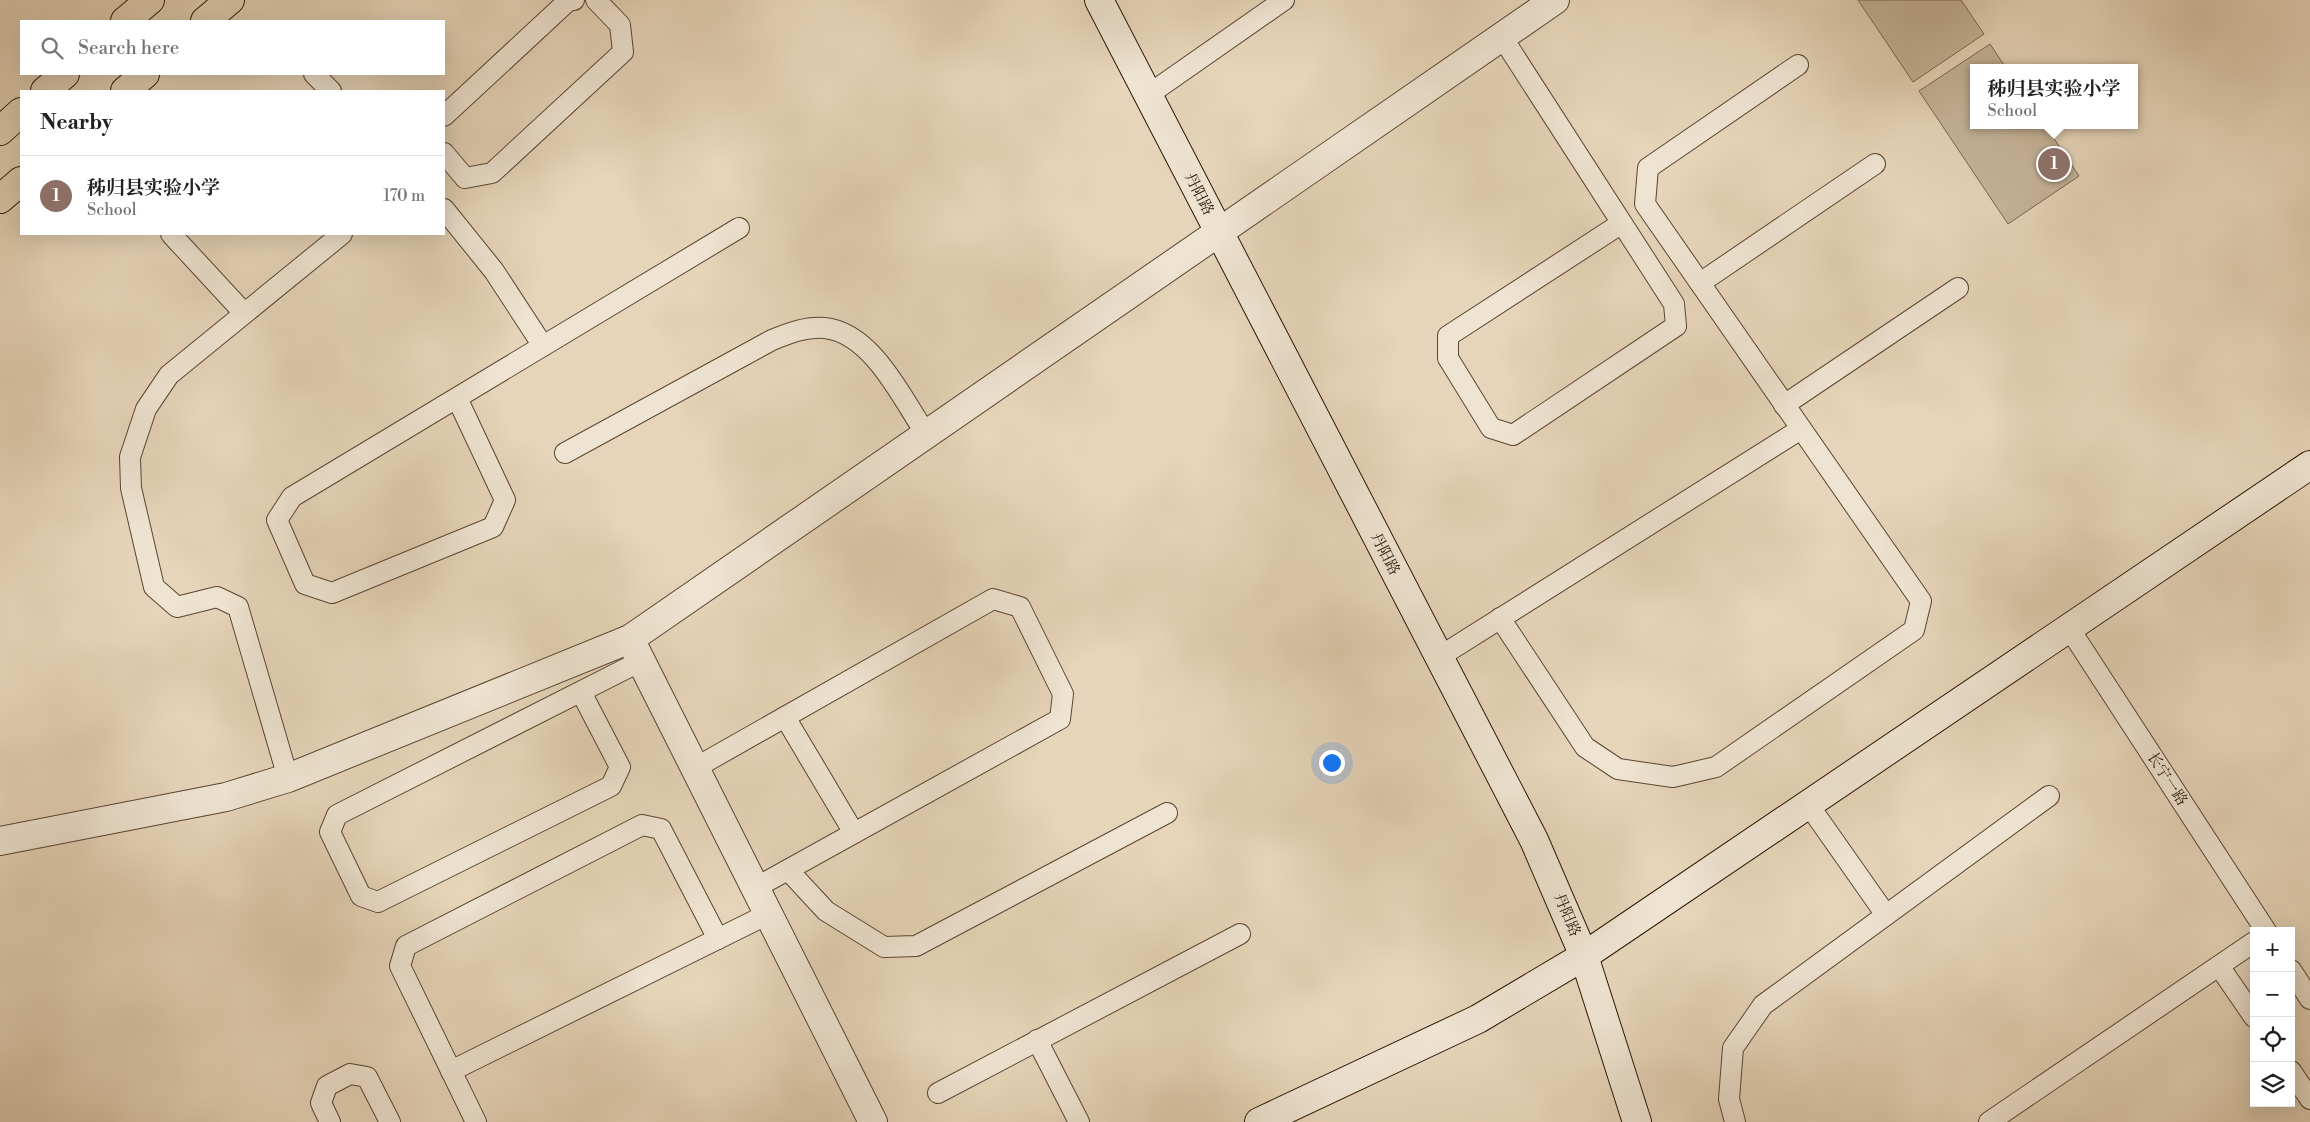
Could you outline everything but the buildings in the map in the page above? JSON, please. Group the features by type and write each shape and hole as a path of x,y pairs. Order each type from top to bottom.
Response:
{"highway":[{"path":"126,20 150,0"},
{"path":"207,20 230,0"},
{"path":"46,90 64,75"},
{"path":"126,90 144,75"},
{"path":"0,131 20,113"},
{"path":"0,200 20,182"}],"main road":[{"name":"丹阳路","path":"1099,0 1534,840 1584,956 1637,1122"},
{"path":"0,841 226,797 288,778 635,650 926,434 1555,0"},
{"path":"1259,1122 1478,1019 1584,956 2310,465"},
{"path":"635,650 873,1122"}],"lane":[{"path":"445,115 568,1 574,0"},
{"path":"445,154 465,178 492,173 622,52 620,25 596,0"},
{"path":"1148,95 1284,0"},
{"path":"1502,37 1622,223 1674,304 1676,326 1513,435 1491,428 1448,358 1448,336 1622,223"},
{"path":"1500,618 1585,747 1618,769 1673,777 1716,767 1914,630 1921,601 1646,204 1648,168 1798,65"},
{"path":"315,75 330,90"},
{"path":"1700,283 1875,164"},
{"path":"445,210 494,271 543,346"},
{"path":"457,398 505,500 493,527 332,593 305,584 277,520 292,497 739,228"},
{"path":"172,235 244,314"},
{"path":"288,778 238,607 217,597 177,607 154,587 131,488 130,456 146,409 169,375 341,235"},
{"path":"1784,405 1958,288"},
{"path":"565,453 772,340 799,330 825,328 849,335 867,350 884,370 926,434"},
{"path":"1439,657 1802,429"},
{"path":"695,768 993,599 1020,607 1063,694 1060,719 756,888"},
{"name":"长宁一路","path":"2069,628 2263,927"},
{"path":"581,692 620,768 612,786 378,902 361,896 330,832 337,815 581,692 635,650"},
{"path":"785,717 854,834"},
{"path":"1735,1122 1729,1099 1733,1048 1763,1005 2049,796"},
{"path":"1808,804 1886,915"},
{"path":"788,870 826,911 884,947 916,946 1167,813"},
{"path":"476,1122 400,966 406,946 642,826 661,829 718,940"},
{"path":"451,1071 768,914"},
{"path":"938,1093 1240,934"},
{"path":"1988,1122 2250,945"},
{"path":"2218,966 2250,1011"},
{"path":"2292,972 2310,999"},
{"path":"1037,1040 1079,1122"},
{"path":"330,1122 321,1103 327,1086 350,1074 367,1077 390,1122"},
{"path":"2295,1078 2310,1099"}],"shaded area":[{"path":"1858,0 1961,0 1984,34 1913,82"},
{"path":"1990,44 2003,64 1970,64 1970,129 2048,129 2079,176 2008,224 1919,91"}],"place":[{"name":"秭归县实验小学","path":"2054,164"}]}
